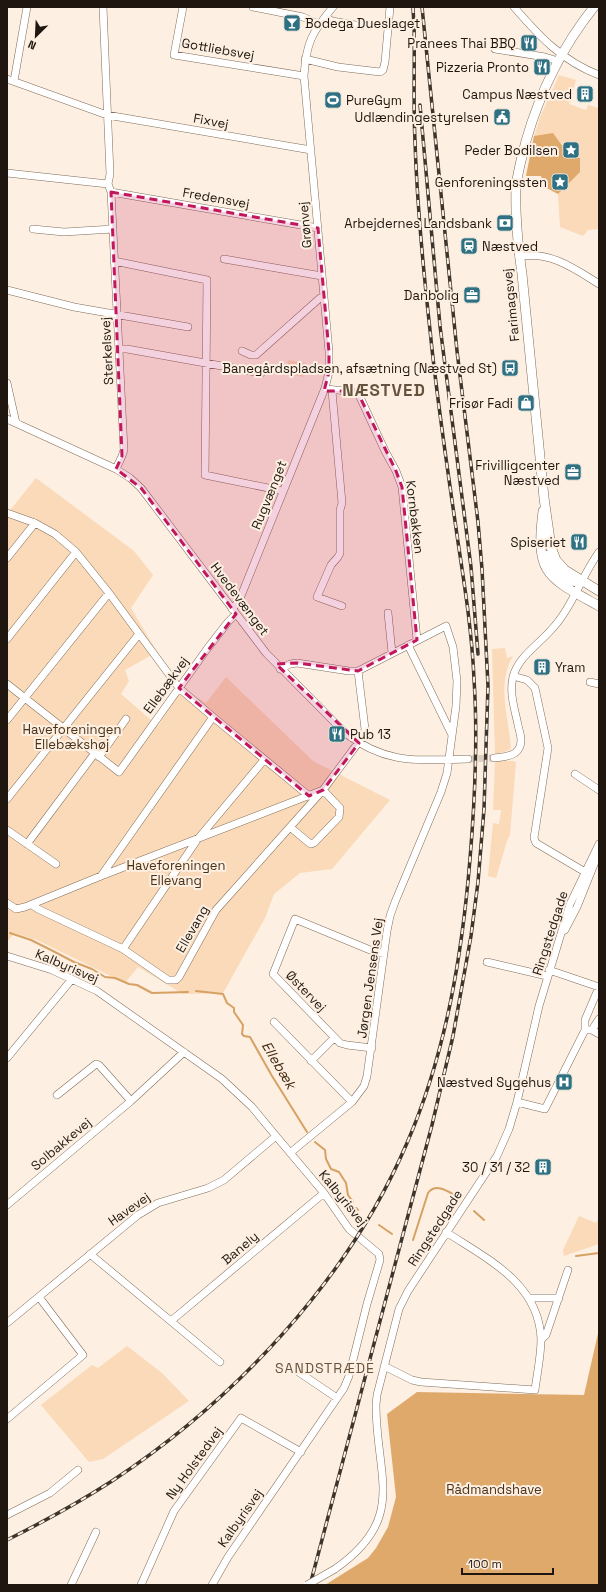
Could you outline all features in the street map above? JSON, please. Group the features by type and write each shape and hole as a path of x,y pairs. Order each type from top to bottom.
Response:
{"main road":[{"name":"Farimagsvej","path":"594,7 559,58 539,102 522,156 516,188 517,240 544,498 551,547 556,560 565,570 599,590"},
{"name":"Farimagsvej","path":"544,498 541,551 543,562 548,572 555,581 599,606"},
{"path":"541,531 548,557 555,570 573,582 583,581"},
{"path":"576,593 587,591 599,596"}],"street":[{"path":"10,80 27,7"},
{"name":"Sterkelsvej","path":"102,7 110,174 108,184 111,192 124,450 116,469"},
{"name":"Gottliebsvej","path":"183,7 174,56 304,76"},
{"path":"253,7 303,17 318,24"},
{"name":"Grønvej","path":"325,388 329,372 324,298 304,76 308,44 318,24 333,7"},
{"path":"305,59 338,68 380,72 383,70 385,62 390,7"},
{"path":"514,7 559,58"},
{"path":"325,17 332,21 361,26"},
{"path":"495,48 559,58 599,75"},
{"name":"Fixvej","path":"10,80 107,115 311,150"},
{"path":"7,173 108,184"},
{"name":"Fredensvej","path":"111,192 318,228"},
{"path":"33,229 64,232 113,229"},
{"path":"519,257 537,255 548,257 569,266 599,284"},
{"path":"224,259 322,276"},
{"path":"114,261 207,280 205,475 283,491"},
{"path":"7,290 74,307 188,327"},
{"path":"242,351 251,356 256,355 320,298 324,298"},
{"path":"120,349 261,373"},
{"path":"7,383 16,423"},
{"name":"Kornbakken","path":"325,388 332,391 354,391 360,395 402,487 417,640"},
{"name":"Rugvænget","path":"234,612 325,388"},
{"path":"332,391 342,503 340,510 340,553 331,565 317,597 342,606"},
{"name":"Hvedevænget","path":"7,419 116,469 130,478 141,488 266,654 345,733 359,743 388,756 406,760 468,759"},
{"path":"7,513 35,523 55,534 76,552 109,593 179,688 213,718 309,796"},
{"path":"7,558 35,523"},
{"path":"7,639 76,552"},
{"path":"494,758 516,753 520,747 522,739 512,697 513,676 518,664 533,647 551,631 562,616 599,552"},
{"path":"7,720 109,593"},
{"name":"Ellebækvej","path":"97,755 119,772 234,612"},
{"path":"388,613 392,653"},
{"name":"Jørgen Jensens Vej","path":"290,1153 352,1102 364,1086 372,1048 387,931 395,902 441,792 449,759 456,706 457,681 453,647 446,626 417,640"},
{"path":"7,799 139,634"},
{"path":"280,669 290,664 298,663 349,672 358,671 417,640"},
{"path":"408,645 452,735"},
{"path":"358,671 365,729 364,735 359,743"},
{"path":"513,676 527,680 535,688 548,748 534,838 536,843 585,872"},
{"path":"590,682 599,684"},
{"path":"7,684 97,755"},
{"path":"102,876 213,718"},
{"path":"27,844 126,719"},
{"name":"Ellevang","path":"32,905 123,949 168,980 176,980 216,910 323,790 359,743"},
{"name":"Ellevang","path":"123,949 197,840 264,760"},
{"path":"575,774 599,790"},
{"path":"290,827 311,844 314,843 339,817 341,813 340,808 323,790"},
{"name":"Ellevang","path":"7,903 16,909 32,905 102,876 323,790"},
{"path":"7,830 56,864"},
{"name":"Ringstedgade","path":"308,1585 335,1569 354,1555 365,1543 375,1526 382,1507 384,1486 376,1405 384,1366 398,1314 404,1299 446,1232 497,1156 509,1129 518,1102 537,1013 548,973 570,904 599,844"},
{"path":"557,946 577,907 599,853"},
{"name":"Østervej","path":"372,1048 340,1043 273,974 295,919 375,952 384,953"},
{"name":"Kalbyrisvej","path":"7,956 72,979 97,991 222,1079 252,1107 324,1193 349,1230 379,1254 380,1260 349,1376 337,1398 228,1558 212,1585"},
{"path":"487,962 569,976 599,987 586,1020 592,1031"},
{"path":"7,1058 72,979"},
{"path":"518,1102 545,1109 599,1019"},
{"path":"274,1022 352,1102"},
{"path":"311,1061 334,1038"},
{"name":"Solbakkevej","path":"7,1205 131,1101 184,1052"},
{"path":"57,1095 96,1064 99,1065 131,1101"},
{"name":"Havevej","path":"7,1323 138,1215 158,1203 208,1188 224,1180 276,1136"},
{"name":"Banely","path":"171,1321 324,1193"},
{"path":"384,1366 412,1380 421,1382 535,1390 541,1340 535,1311 529,1298 520,1285 508,1273 446,1232"},
{"path":"90,1254 220,1362"},
{"path":"541,1340 546,1335 568,1270"},
{"path":"7,1419 83,1355 39,1297"},
{"path":"529,1298 559,1298"},
{"path":"296,1371 337,1398"},
{"name":"Ny Holstedvej","path":"141,1585 174,1511 241,1418 301,1452"},
{"path":"7,1515 50,1493 78,1470"},
{"path":"71,1585 96,1532"}],"highlighted area":[{"path":"111,192 318,228 329,352 329,372 324,391 354,391 359,395 396,471 402,487 417,640 358,671 297,663 276,664 359,743 323,790 309,796 179,688 236,614 141,488 116,469 122,456"}],"green space":[{"path":"559,75 576,80 569,104 586,110 588,105 599,108 599,229 588,230 583,236 560,227 558,194 543,186 541,176 526,176 534,136 541,115"},
{"path":"553,133 568,154 580,158 580,172 558,194 543,186 541,176 526,176 534,136"},
{"path":"288,360 306,363 303,377 286,373"},
{"path":"36,478 134,551 153,575 131,608 157,652 125,670 129,681 121,694 158,726 182,688 206,703 226,677 313,761 390,800 332,869 300,873 274,894 265,918 223,993 183,994 138,967 125,983 37,940 14,933 7,942 7,514"},
{"path":"505,648 507,658 513,656 505,678 504,690 511,749 495,754 492,649"},
{"path":"495,761 516,762 510,835 496,878 488,876 493,823 499,824 501,810 493,810"},
{"path":"579,1216 596,1223 599,1218 599,1244 564,1256 563,1250"},
{"name":"Rådmandshave","path":"599,1329 599,1585 325,1585 368,1558 376,1548 388,1527 396,1497 387,1414 417,1392 584,1395"},
{"path":"127,1346 162,1373 189,1401 103,1459 89,1462 41,1405 92,1365 98,1368"}],"waterway":[{"name":"Ellebæk","path":"10,933 31,940 74,962 92,969 105,977 115,978 129,984 137,985 152,993 188,992"},
{"name":"Ellebæk","path":"196,991 223,994 227,1003 234,1008 234,1012 243,1025 242,1034 250,1037 272,1076 307,1132"},
{"name":"Ellebæk","path":"315,1142 325,1150 326,1159 331,1169 339,1172 346,1183 348,1195 353,1202"},
{"name":"Ellebæk","path":"413,1240 428,1193 431,1190 435,1188 443,1189 458,1197"},
{"name":"Ellebæk","path":"474,1211 484,1220"},
{"name":"Ellebæk","path":"379,1225 392,1234"},
{"name":"Ellebæk","path":"576,1256 599,1253"}],"tunnel":[{"path":"468,759 494,758"}],"railway":[{"path":"413,7 414,27"},
{"path":"310,1585 432,1125 453,1036 471,936 478,882 484,809 488,686 482,569 478,522 457,351 422,7"},
{"path":"7,1540 86,1497 158,1449 202,1413 244,1374 284,1333 321,1288 354,1242 383,1193 407,1143 421,1109 442,1039 457,968 467,895 475,792 475,702 473,662 466,593 439,410 423,259 414,126 414,21"},
{"path":"420,105 440,326 471,567 478,654"}],"place":[{"name":"Bodega Dueslaget","path":"292,23"},
{"name":"Pranees Thai BBQ","path":"529,43"},
{"name":"Pizzeria Pronto","path":"542,67"},
{"name":"Campus Næstved","path":"585,94"},
{"name":"PureGym","path":"333,100"},
{"name":"Udlændingestyrelsen","path":"502,117"},
{"name":"Peder Bodilsen","path":"571,150"},
{"name":"Genforeningssten","path":"560,182"},
{"name":"Arbejdernes Landsbank","path":"505,223"},
{"name":"Næstved","path":"469,246"},
{"name":"Danbolig","path":"472,295"},
{"name":"Banegårdspladsen, afsætning (Næstved St)","path":"510,368"},
{"name":"Frisør Fadi","path":"526,403"},
{"name":"Frivilligcenter Næstved","path":"573,472"},
{"name":"Spiseriet","path":"579,542"},
{"name":"Yram","path":"542,667"},
{"name":"Pub 13","path":"337,734"},
{"name":"Næstved Sygehus","path":"564,1082"},
{"name":"30 / 31 / 32","path":"543,1167"}],"district":[{"name":"NÆSTVED","path":"384,390"},
{"name":"SANDSTRÆDE","path":"325,1368"}],"park label":[{"name":"Haveforeningen Ellebækshøj","path":"72,736"},
{"name":"Haveforeningen Ellevang","path":"176,872"}]}
